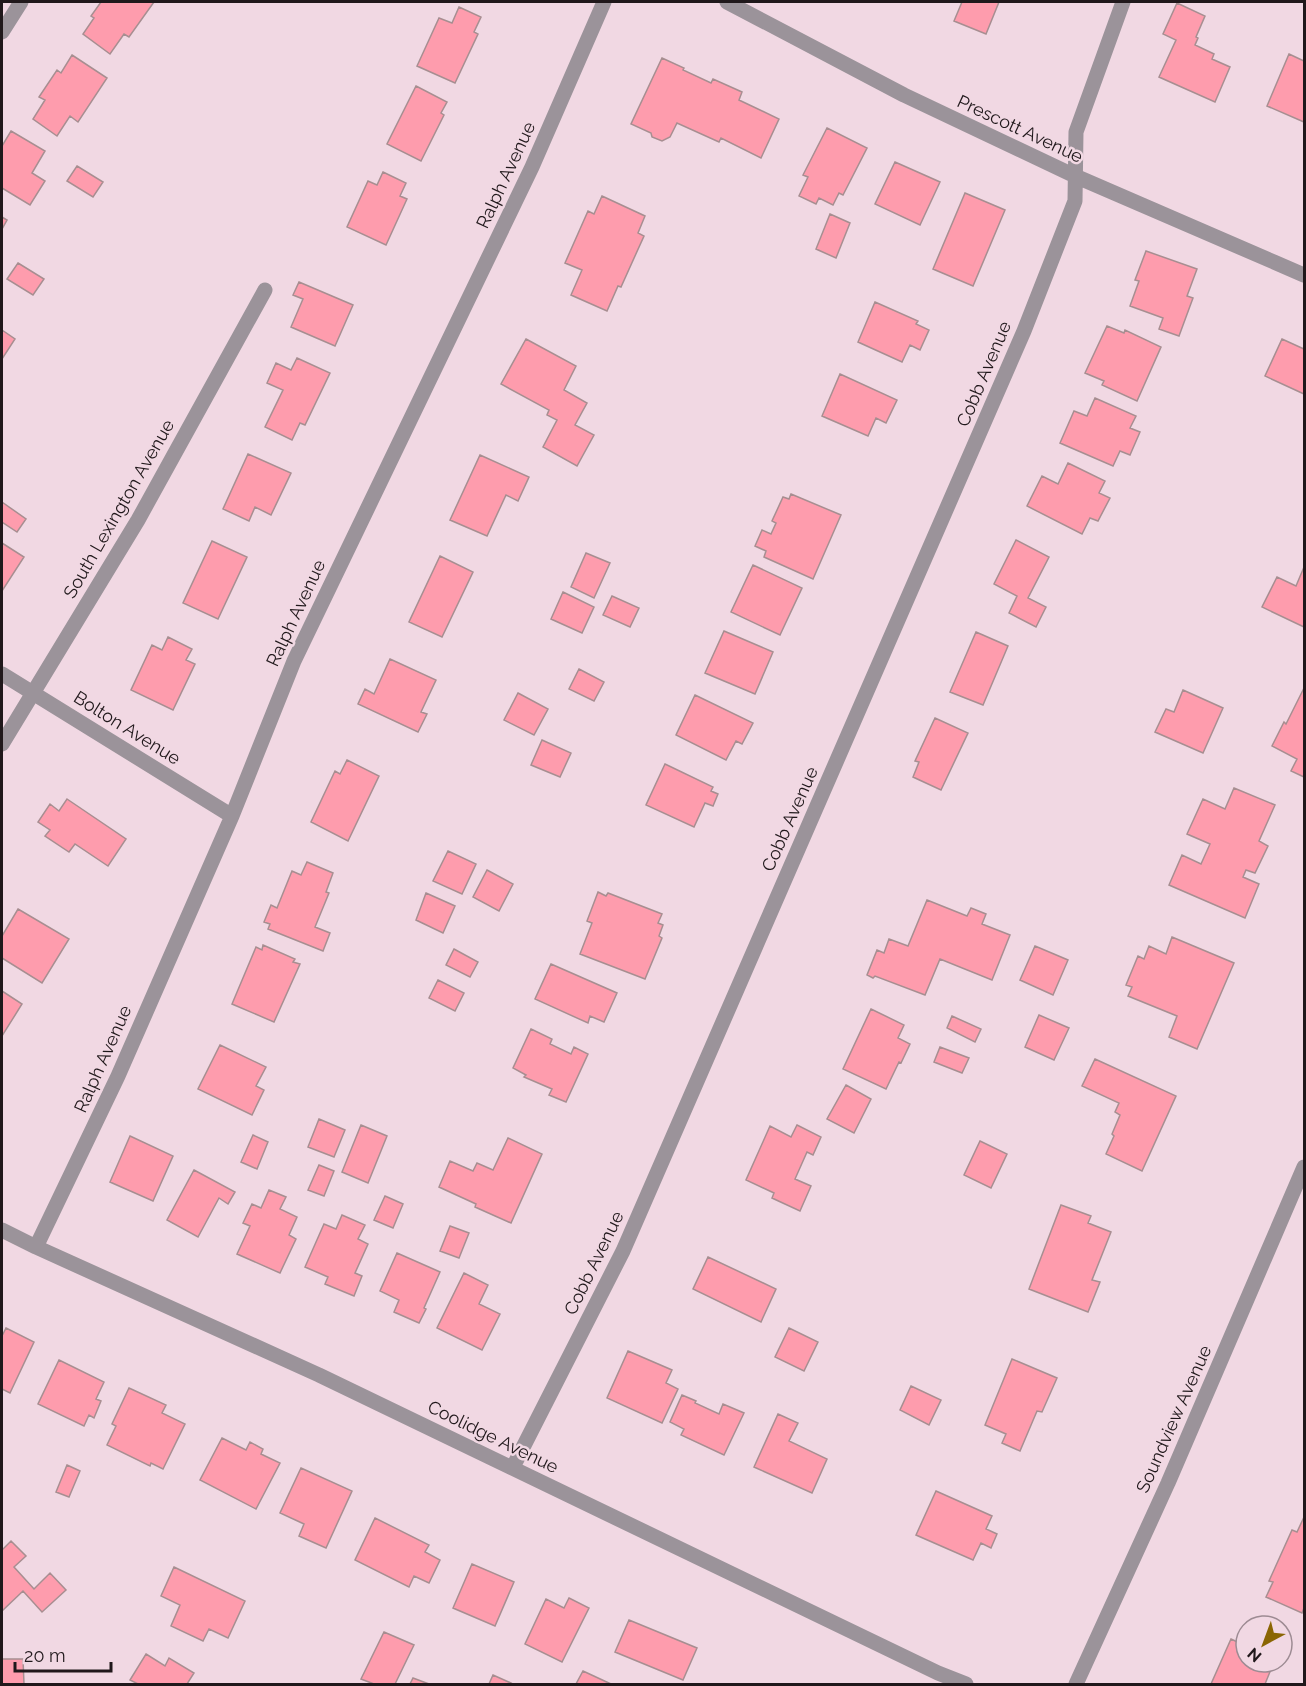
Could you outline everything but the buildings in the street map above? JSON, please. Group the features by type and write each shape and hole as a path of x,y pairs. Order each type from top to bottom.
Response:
{"street":[{"path":"2,32 21,2"},
{"name":"Ralph Avenue","path":"36,1247 117,1076 232,816 294,661 532,167 604,2"},
{"name":"Prescott Avenue","path":"727,2 904,95 1075,176 1305,275"},
{"name":"Cobb Avenue","path":"513,1467 633,1229 1024,331 1075,201 1076,132 1123,2"},
{"name":"South Lexington Avenue","path":"2,744 138,520 265,290"},
{"name":"Bolton Avenue","path":"2,674 232,816"},
{"name":"Soundview Avenue","path":"1076,1684 1168,1483 1305,1167"},
{"name":"Coolidge Avenue","path":"2,1230 319,1375 938,1673 966,1684"}]}
